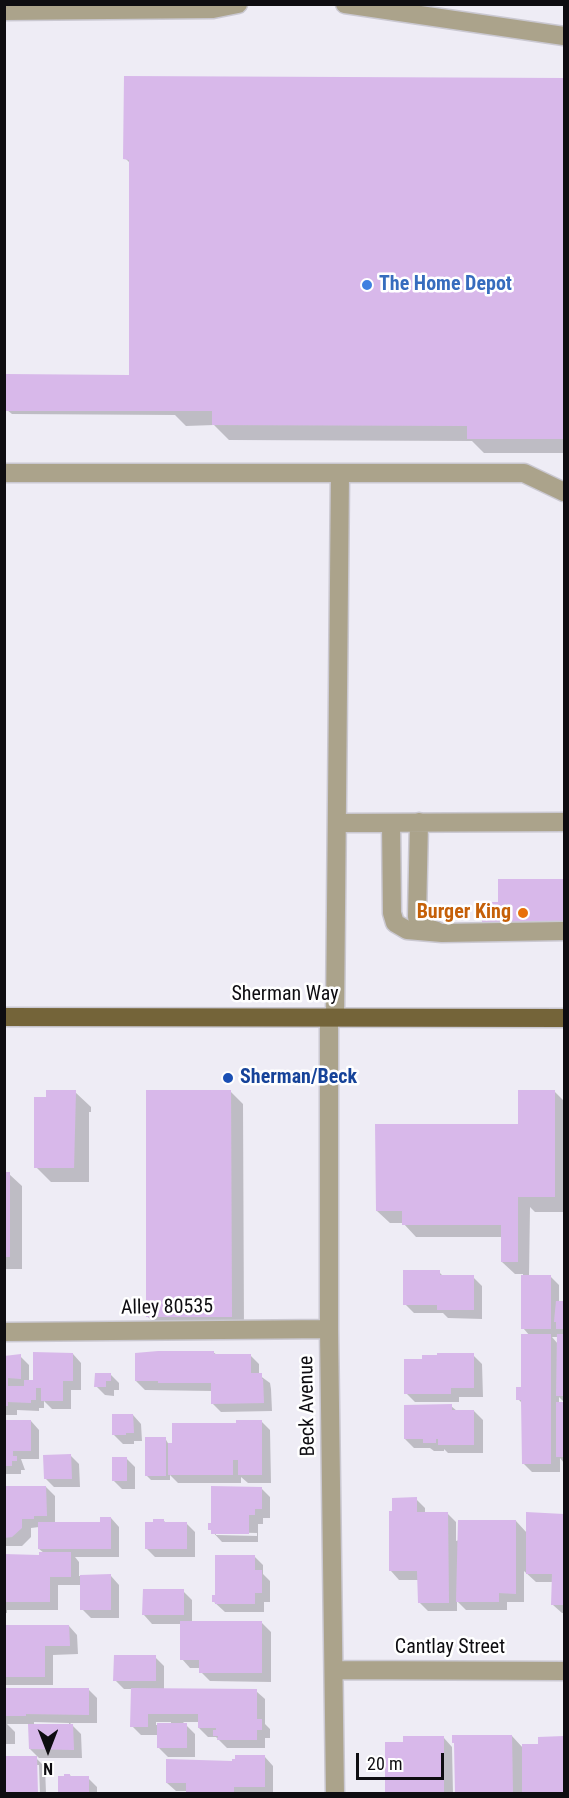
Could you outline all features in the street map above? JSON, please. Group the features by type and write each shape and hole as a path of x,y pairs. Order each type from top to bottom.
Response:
{"main road":[{"name":"Sherman Way","path":"4,1017 564,1018"}],"street":[{"path":"4,11 213,9 238,4"},
{"path":"345,4 564,36"},
{"path":"4,473 524,473 564,492"},
{"name":"Beck Avenue","path":"334,1794 329,1329 340,473"},
{"path":"419,822 417,917 425,927 442,933"},
{"path":"337,823 564,822"},
{"path":"391,823 392,913 395,923 408,930 442,933 564,931"},
{"name":"Alley 80535","path":"4,1332 329,1329"},
{"name":"Cantlay Street","path":"334,1670 564,1671"}],"building":[{"name":"The Home Depot","path":"124,76 564,78 564,439 467,439 467,426 212,425 212,411 6,411 6,374 129,375 129,160 123,159"},
{"name":"Burger King","path":"498,879 564,879 564,925 482,925 482,902 498,902"},
{"path":"46,1090 76,1090 74,1168 34,1168 34,1097 46,1097"},
{"path":"146,1090 231,1090 232,1317 146,1317"},
{"path":"518,1090 555,1090 555,1197 518,1197 518,1262 501,1262 501,1225 402,1225 402,1211 376,1211 375,1124 518,1124"},
{"path":"4,1172 10,1172 10,1257 4,1257"},
{"path":"403,1270 440,1270 440,1275 474,1275 474,1310 437,1310 437,1305 403,1305"},
{"path":"521,1275 551,1275 551,1329 521,1329"},
{"path":"556,1301 564,1301 564,1329 556,1329 556,1322 554,1322"},
{"path":"521,1334 551,1334 551,1464 522,1464 521,1400 516,1400 516,1387 521,1387"},
{"path":"557,1334 564,1334 564,1396 556,1396"},
{"path":"214,1351 214,1354 251,1354 251,1373 262,1373 264,1403 211,1404 211,1383 135,1381 135,1353"},
{"path":"33,1352 73,1353 73,1381 63,1381 63,1401 41,1401 41,1388 36,1388 36,1400 31,1400 31,1403 8,1402 8,1406 4,1406 4,1356 21,1354 21,1379 8,1378 8,1386 24,1386 24,1380 33,1380"},
{"path":"437,1353 474,1353 474,1388 451,1388 451,1394 404,1394 404,1359 422,1359 422,1355 437,1355"},
{"path":"95,1373 111,1373 111,1381 106,1381 106,1387 94,1387"},
{"path":"556,1402 564,1402 564,1457 556,1457"},
{"path":"452,1404 452,1410 474,1410 474,1445 438,1445 438,1439 436,1443 423,1443 423,1439 404,1439 404,1405"},
{"path":"112,1414 133,1414 134,1433 112,1435"},
{"path":"4,1420 31,1420 31,1451 13,1451 13,1456 17,1456 17,1461 12,1461 12,1466 4,1466"},
{"path":"236,1420 262,1420 262,1475 238,1475 238,1460 233,1460 233,1475 168,1475 168,1443 172,1443 172,1423 236,1423"},
{"path":"145,1437 166,1437 166,1476 145,1476"},
{"path":"71,1454 72,1479 44,1479 43,1455"},
{"path":"112,1457 127,1457 127,1481 112,1481"},
{"path":"4,1486 46,1486 47,1516 22,1519 22,1528 12,1537 4,1538"},
{"path":"211,1486 262,1487 262,1509 255,1509 255,1515 249,1515 249,1534 211,1534 211,1530 208,1530 208,1523 211,1523"},
{"path":"417,1497 417,1512 448,1512 449,1603 418,1603 417,1571 389,1571 389,1511 392,1511 392,1498"},
{"path":"526,1512 564,1514 564,1605 551,1605 552,1574 526,1574"},
{"path":"100,1517 111,1517 111,1549 38,1549 38,1522 100,1522"},
{"path":"153,1519 164,1519 164,1522 187,1522 187,1549 145,1549 145,1522 153,1522"},
{"path":"458,1520 516,1520 516,1594 499,1593 499,1602 456,1602"},
{"path":"39,1552 71,1552 71,1577 50,1577 50,1602 4,1602 4,1554 39,1555"},
{"path":"215,1555 255,1555 255,1570 262,1570 262,1593 255,1593 255,1604 215,1604 212,1602 212,1595 215,1595"},
{"path":"111,1574 111,1610 80,1610 80,1575"},
{"path":"143,1589 184,1589 184,1615 142,1615"},
{"path":"180,1621 262,1621 262,1673 199,1673 199,1660 180,1660"},
{"path":"4,1625 69,1625 70,1646 45,1646 45,1677 4,1677"},
{"path":"114,1655 156,1655 156,1681 113,1681"},
{"path":"4,1688 89,1688 89,1715 4,1716"},
{"path":"131,1688 257,1689 257,1719 262,1719 262,1730 257,1730 257,1740 217,1740 218,1736 213,1736 213,1730 216,1728 198,1728 198,1714 148,1714 148,1727 130,1727"},
{"path":"157,1723 187,1723 187,1748 157,1748"},
{"path":"28,1724 73,1724 74,1750 29,1749"},
{"path":"452,1735 512,1735 513,1794 455,1794"},
{"path":"403,1736 444,1736 444,1794 385,1794 385,1742 403,1742"},
{"path":"564,1736 564,1794 522,1794 522,1744 538,1744 538,1737"},
{"path":"235,1755 265,1755 265,1787 234,1787 234,1794 186,1794 186,1783 166,1783 166,1759 232,1761"},
{"path":"4,1756 37,1756 38,1794 4,1794"},
{"path":"64,1774 89,1776 89,1794 58,1794 58,1776 64,1776"}],"place":[{"name":"The Home Depot","path":"367,285"},
{"name":"Burger King","path":"523,913"},
{"name":"Sherman/Beck","path":"228,1078"}]}
